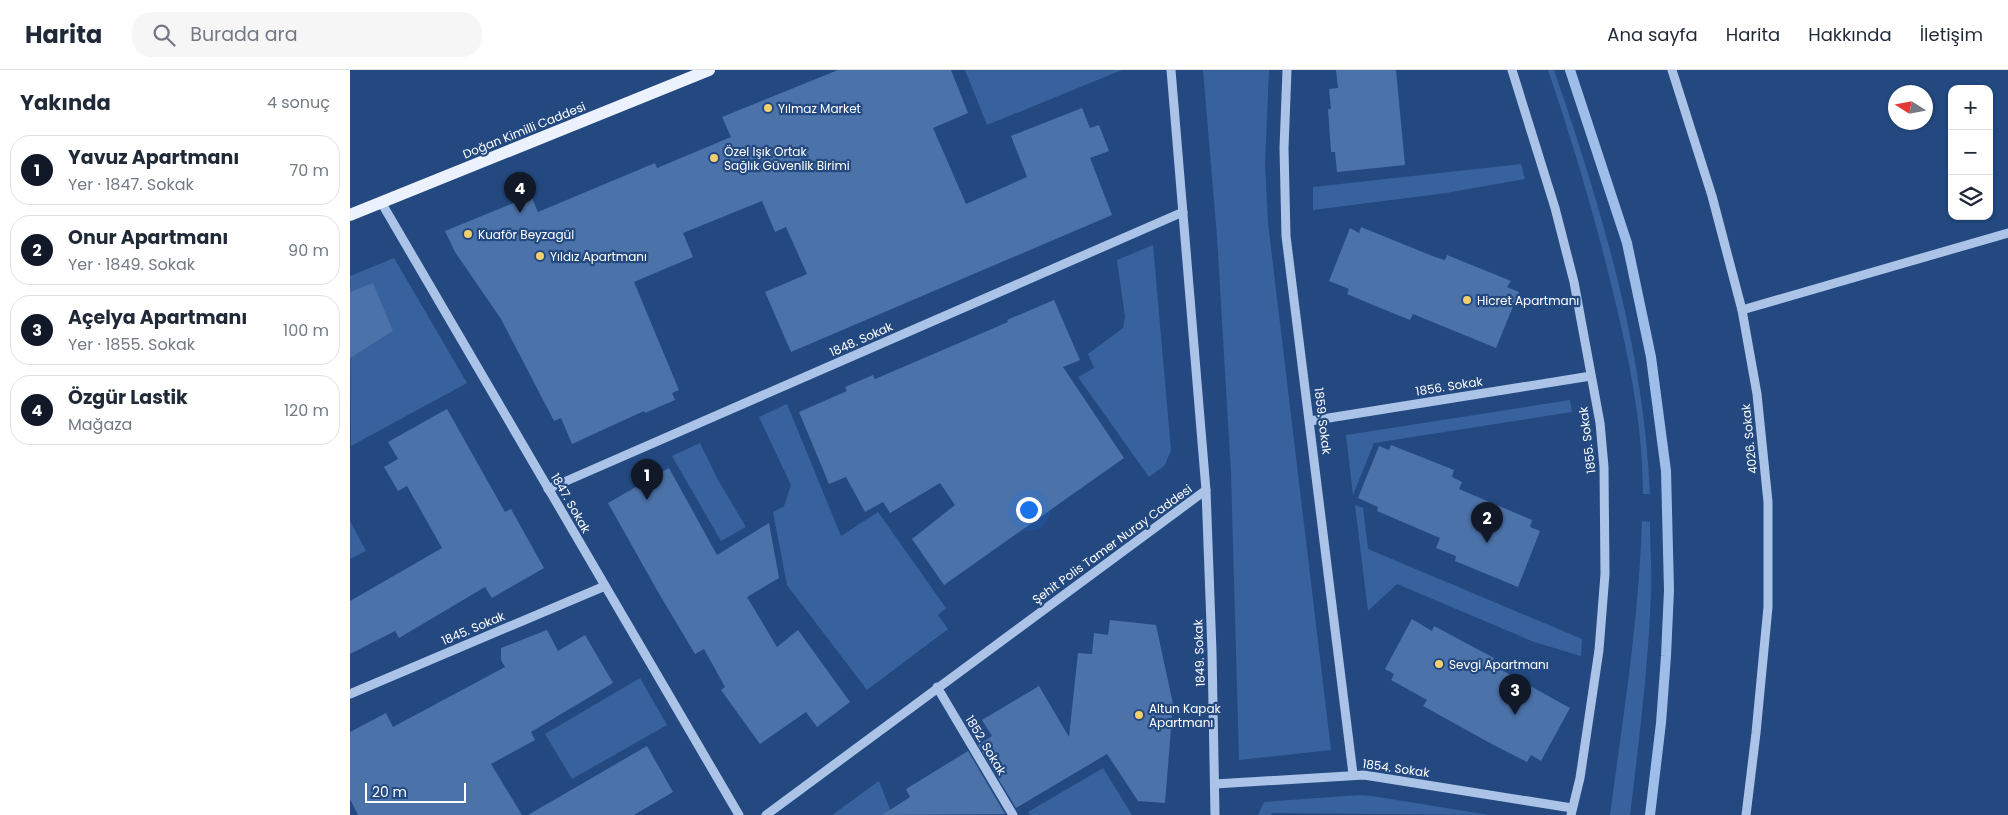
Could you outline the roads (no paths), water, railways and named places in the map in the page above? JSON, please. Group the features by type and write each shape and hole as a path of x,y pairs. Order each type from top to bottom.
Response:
{"main road":[{"name":"Doğan Kimilli Caddesi","path":"350,216 709,70"}],"street":[{"name":"Şehit Polis Tamer Nuray Caddesi","path":"766,815 1206,490 1171,70"},
{"name":"1859. Sokak","path":"1287,70 1284,156 1286,236 1353,774"},
{"name":"1855. Sokak","path":"1512,70 1555,208 1574,282 1600,423 1604,467 1605,574 1594,686 1580,778 1572,812"},
{"name":"4026. Sokak","path":"1672,70 1712,196 1742,310 1757,394 1768,502 1768,607 1746,815"},
{"name":"1847. Sokak","path":"382,202 739,815"},
{"name":"1848. Sokak","path":"548,489 1183,212"},
{"path":"1742,310 2008,233"},
{"name":"1856. Sokak","path":"1310,421 1591,376"},
{"name":"1849. Sokak","path":"1206,490 1215,815"},
{"name":"1845. Sokak","path":"350,694 605,586"},
{"name":"1852. Sokak","path":"938,687 1013,815"},
{"name":"1854. Sokak","path":"1215,784 1353,774 1379,776 1572,812"}],"waterway":[{"path":"1570,70 1627,243 1651,357 1666,471 1669,590 1666,656 1661,723 1650,815"}],"place":[{"name":"Yılmaz Market","path":"768,108"},
{"name":"Özel Işık Ortak Sağlık Güvenlik Birimi","path":"714,158"},
{"name":"Özgür Lastik","path":"520,213"},
{"name":"Kuaför Beyzagül","path":"468,234"},
{"name":"Yıldız Apartmanı","path":"540,256"},
{"name":"Hicret Apartmanı","path":"1467,300"},
{"name":"Yavuz Apartmanı","path":"647,500"},
{"name":"Onur Apartmanı","path":"1487,543"},
{"name":"Sevgi Apartmanı","path":"1439,664"},
{"name":"Altun Kapak Apartmanı","path":"1139,715"},
{"name":"Açelya Apartmanı","path":"1515,715"}]}
